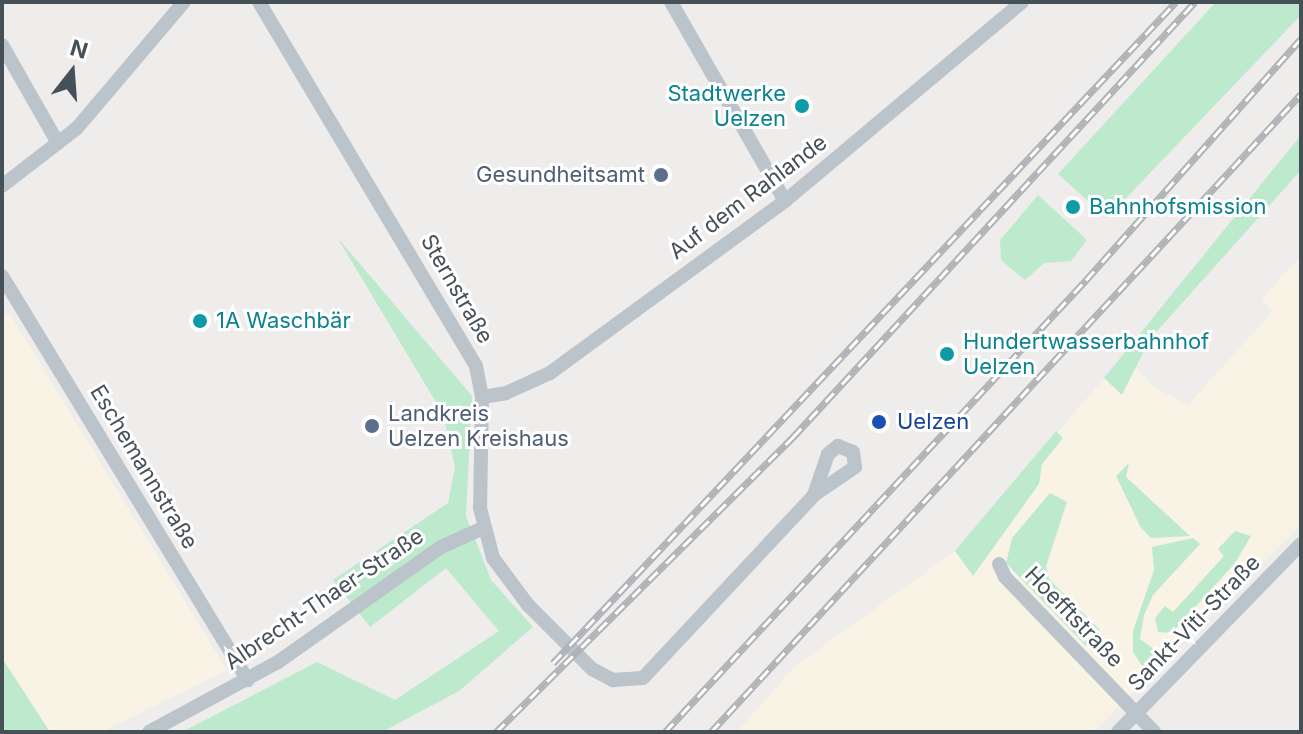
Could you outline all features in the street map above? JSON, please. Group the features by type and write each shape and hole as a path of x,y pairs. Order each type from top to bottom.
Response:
{"street":[{"path":"2,186 77,128 184,2"},
{"name":"Sternstraße","path":"259,2 457,329 476,366 482,397 483,528 493,558 528,605 592,669 613,680 643,678 814,495"},
{"path":"671,2 785,201"},
{"name":"Auf dem Rahlande","path":"482,397 506,393 550,373 785,201 1022,2"},
{"path":"2,45 58,143"},
{"name":"Eschemannstraße","path":"2,276 248,680"},
{"name":"Albrecht-Thaer-Straße","path":"149,732 248,680 441,547 483,528"},
{"name":"Sankt-Viti-Straße","path":"1118,732 1301,544"},
{"name":"Hoefftstraße","path":"999,564 1005,577 1154,732"}],"shaded area":[{"path":"1301,256 1301,524 1093,732 737,732 794,667 955,551 1125,354 1153,387 1188,405 1272,312 1262,298"},
{"path":"9,313 227,670 102,732 2,732 2,318"}],"green space":[{"path":"1216,2 1301,2 1301,15 1107,218 1058,174"},
{"path":"1301,135 1301,170 1150,339 1122,395 1104,378"},
{"path":"1038,195 1087,240 1071,261 1044,263 1025,280 1001,260 1000,240"},
{"path":"337,237 472,396 466,516 491,580 533,627 459,691 382,732 182,732 317,662 395,700 499,631 446,568 370,627 333,580 448,503 455,467 443,414"},
{"path":"1056,431 1063,438 1042,464 1039,484 973,576 955,551"},
{"path":"1129,463 1126,477 1190,536 1151,538 1141,528 1116,476"},
{"path":"1050,493 1067,502 1046,566 1049,579 1099,629 1100,643 1094,648 1085,645 1006,563 1012,538"},
{"path":"1235,531 1251,536 1235,563 1172,633 1158,632 1155,618 1165,606 1173,612 1224,556 1218,549"},
{"path":"1193,538 1200,544 1153,595 1144,615 1140,639 1155,650 1171,652 1148,675 1133,652 1133,631 1154,570 1152,547"},
{"path":"2,658 50,732 2,732"}],"railway":[{"path":"553,663 1176,2"},
{"path":"496,732 793,437 1195,2"},
{"path":"665,732 1086,280 1301,39"},
{"path":"711,732 1301,94"}],"place":[{"name":"Stadtwerke Uelzen","path":"802,106"},
{"name":"Gesundheitsamt","path":"661,175"},
{"name":"Bahnhofsmission","path":"1073,207"},
{"name":"1A Waschbär","path":"200,321"},
{"name":"Hundertwasserbahnhof Uelzen","path":"947,354"},
{"name":"Uelzen","path":"879,422"},
{"name":"Landkreis Uelzen Kreishaus","path":"372,426"}]}
